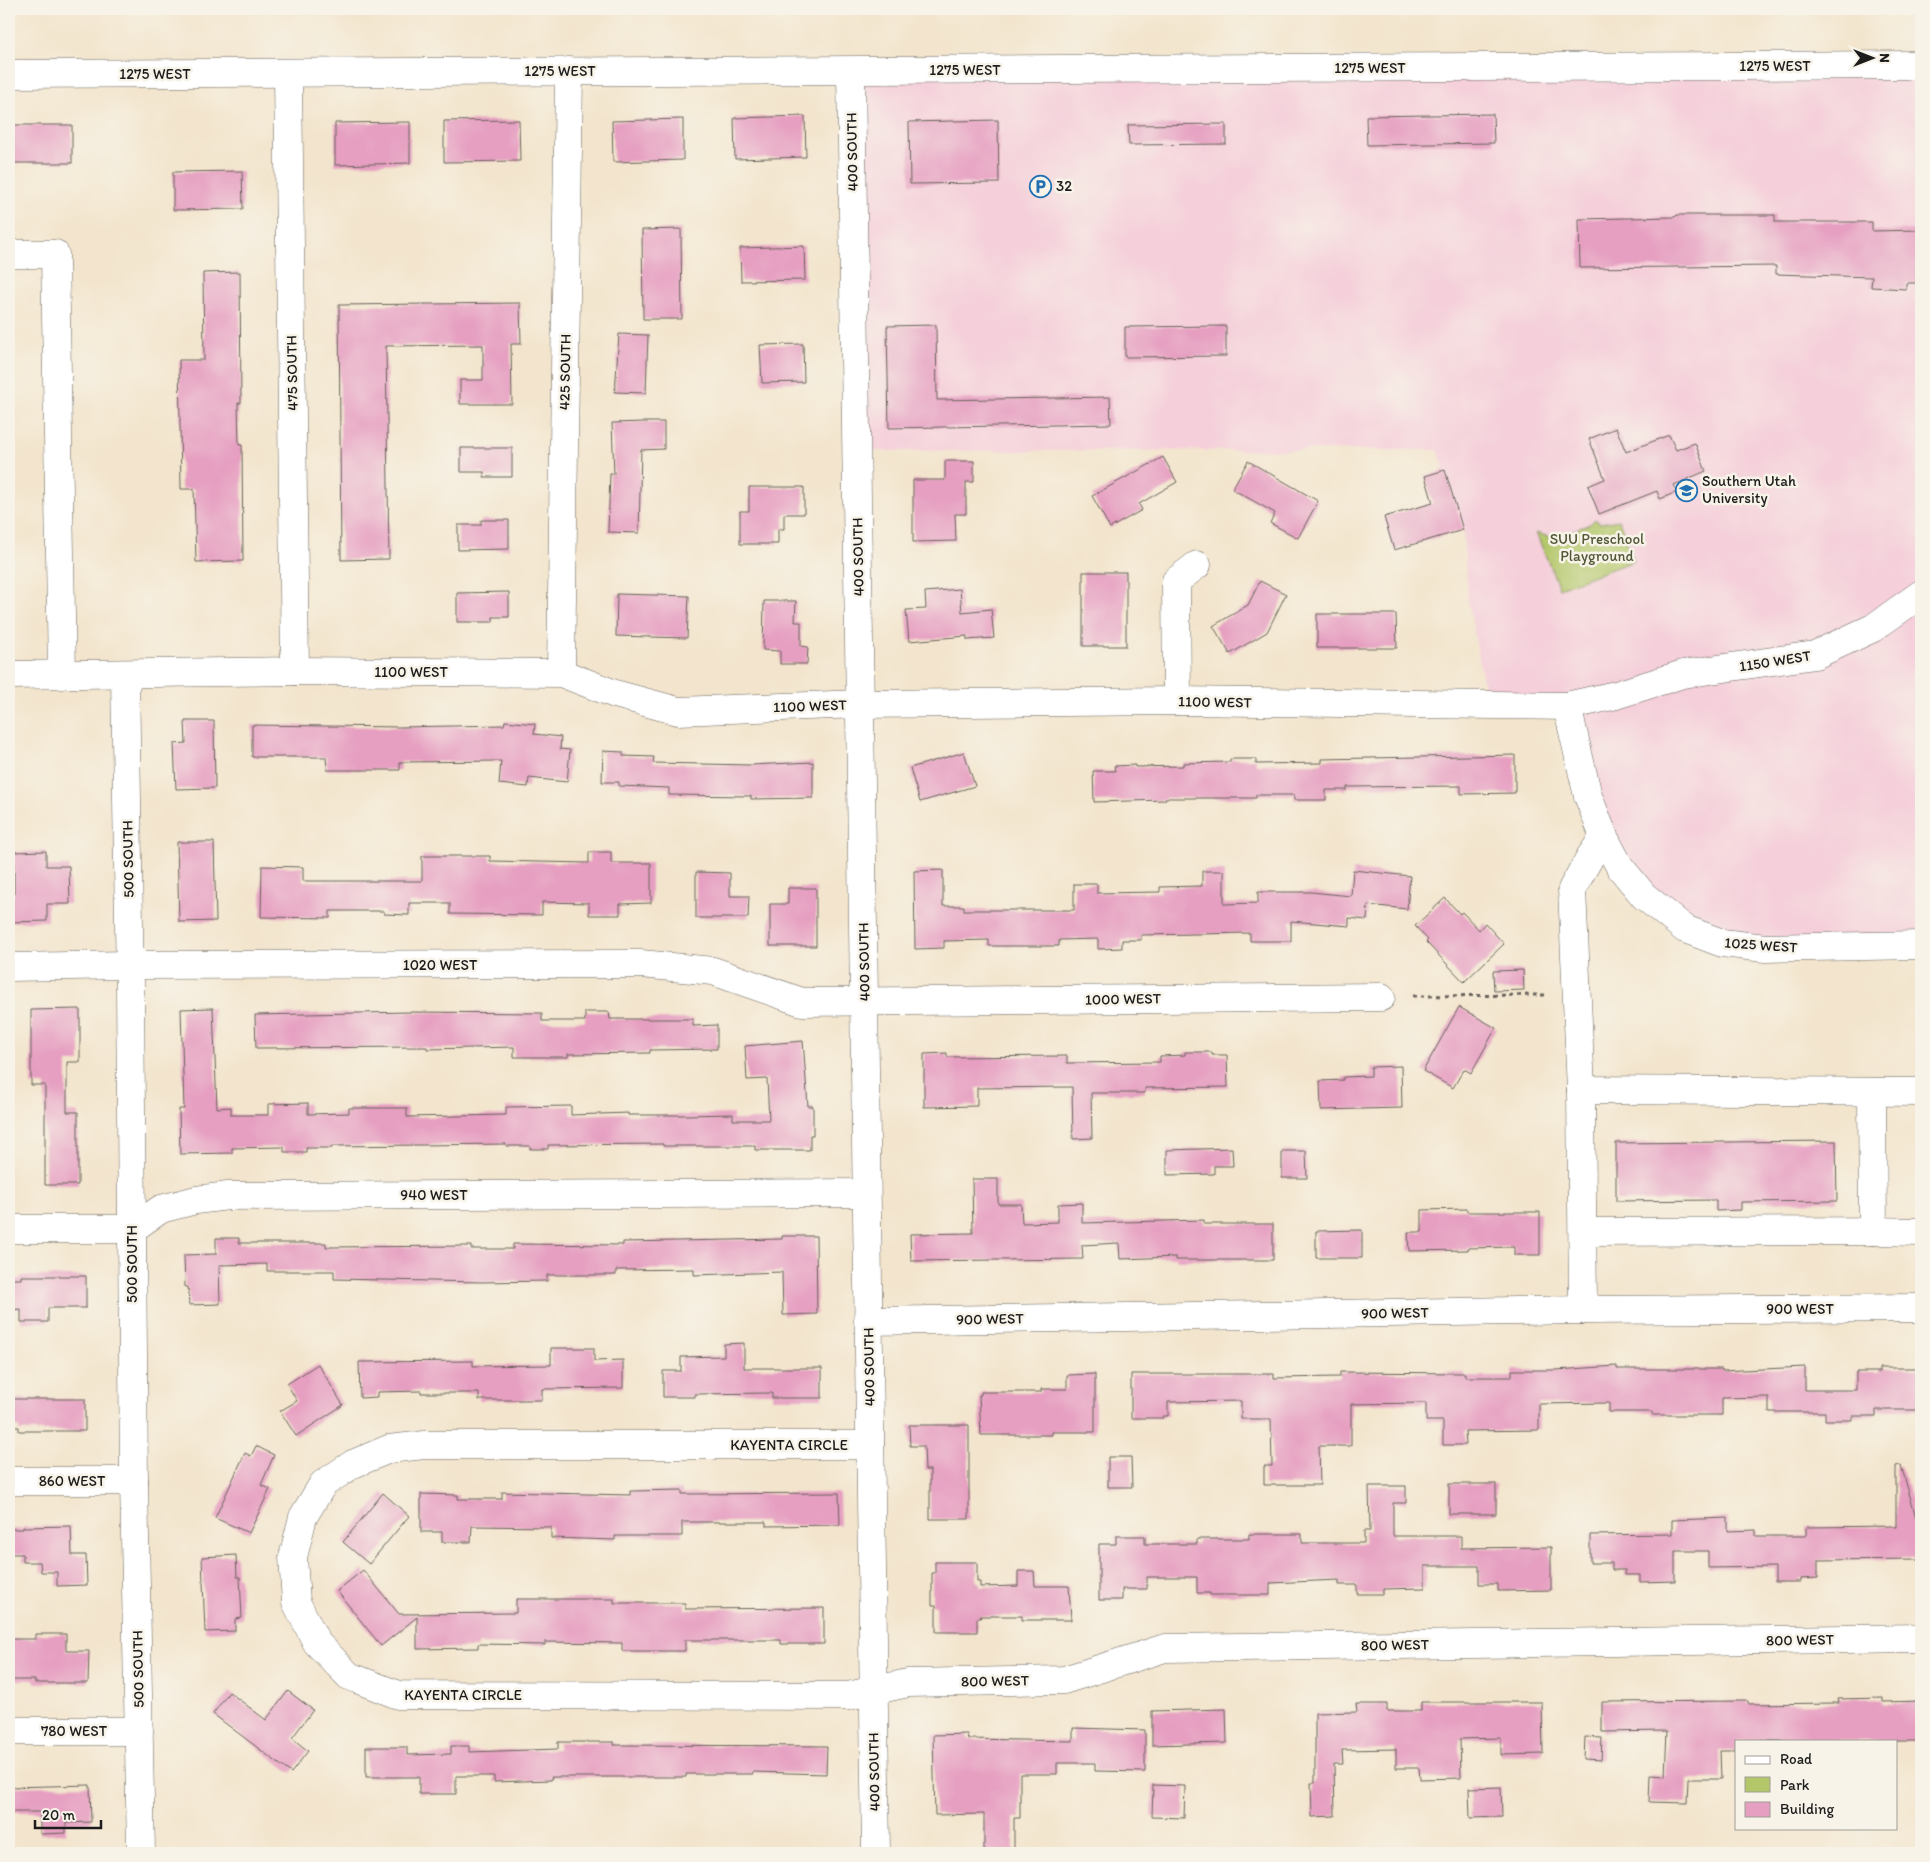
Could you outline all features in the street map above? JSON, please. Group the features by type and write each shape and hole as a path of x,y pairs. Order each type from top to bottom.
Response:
{"street":[{"name":"1275 WEST","path":"9,74 1921,65"},
{"name":"425 SOUTH","path":"561,673 569,71"},
{"name":"400 SOUTH","path":"851,71 876,1853"},
{"name":"475 SOUTH","path":"288,74 295,671"},
{"path":"9,254 55,254 62,675"},
{"path":"1177,701 1176,581 1197,565"},
{"name":"1150 WEST","path":"1616,695 1683,674 1815,655 1873,628 1921,594"},
{"name":"1100 WEST","path":"9,675 295,671 561,673 615,694 678,711 860,704 1177,701 1567,706 1616,695"},
{"name":"500 SOUTH","path":"125,674 130,965 134,1481 141,1853"},
{"name":"1025 WEST","path":"1567,706 1588,796 1604,837 1620,867 1644,896 1685,929 1722,943 1765,948 1921,945"},
{"path":"1583,1310 1581,1090 1572,889 1604,837"},
{"name":"1020 WEST","path":"9,967 641,964 713,971 802,1002 865,1002"},
{"name":"1000 WEST","path":"865,1002 1381,996"},
{"path":"1581,1090 1921,1092"},
{"path":"1872,1092 1874,1231"},
{"name":"940 WEST","path":"132,1228 160,1209 196,1200 228,1196 866,1193"},
{"path":"9,1230 132,1228"},
{"path":"1583,1232 1921,1232"},
{"name":"900 WEST","path":"868,1320 1583,1310 1921,1308"},
{"name":"KAYENTA CIRCLE","path":"870,1445 424,1445 389,1449 353,1464 323,1484 303,1518 293,1557 296,1602 317,1643 349,1676 398,1695 848,1696 874,1691"},
{"name":"860 WEST","path":"9,1481 134,1481"},
{"name":"800 WEST","path":"874,1691 908,1683 1064,1680 1165,1648 1921,1638"},
{"name":"780 WEST","path":"9,1731 139,1731"}],"path":[{"path":"1413,996 1545,995"}],"shaded area":[{"name":"Southern Utah University","path":"1921,65 1921,945 1722,943 1620,867 1567,706 1485,705 1483,680 1468,601 1463,530 1438,450 856,451 851,71"}],"green space":[{"name":"SUU Preschool Playground","path":"1595,519 1600,523 1619,520 1634,561 1559,588 1536,533 1553,538 1590,524"}],"building":[{"path":"1493,114 1494,143 1367,145 1366,116"},
{"path":"805,116 806,157 735,159 734,118"},
{"path":"683,119 683,160 613,162 612,121"},
{"path":"519,120 520,161 444,162 444,121"},
{"path":"998,120 999,183 910,184 909,122"},
{"path":"410,122 410,163 335,165 335,123"},
{"path":"1226,124 1226,144 1129,145 1128,125"},
{"path":"9,125 72,125 72,163 9,163"},
{"path":"242,171 243,209 173,210 173,172"},
{"path":"1677,215 1775,215 1775,222 1872,222 1872,231 1921,230 1921,283 1906,283 1906,289 1871,287 1872,277 1776,274 1776,266 1580,268 1579,219 1675,217"},
{"path":"681,229 682,319 643,319 642,230"},
{"path":"804,246 805,280 741,281 740,248"},
{"path":"240,272 241,403 238,403 239,445 242,445 243,561 196,562 194,489 181,489 179,360 204,360 203,273"},
{"path":"520,303 521,344 511,344 512,404 460,404 460,380 483,380 483,345 386,346 389,559 341,560 339,305"},
{"path":"936,325 937,400 1110,397 1111,424 889,428 887,326"},
{"path":"1226,326 1226,356 1125,357 1125,327"},
{"path":"619,334 648,335 646,393 615,392"},
{"path":"803,344 804,382 762,383 760,345"},
{"path":"664,422 664,449 641,450 639,533 608,532 610,474 614,474 612,423"},
{"path":"1616,428 1626,452 1669,435 1676,450 1695,443 1706,471 1674,485 1677,492 1660,499 1657,491 1599,514 1588,486 1605,479 1589,439"},
{"path":"461,448 512,448 512,477 484,477 484,472 461,472"},
{"path":"1163,457 1177,482 1139,504 1142,510 1110,528 1092,496"},
{"path":"945,461 974,461 974,482 966,482 966,514 955,514 956,541 913,542 913,480 945,480"},
{"path":"1248,461 1318,501 1298,538 1270,523 1275,513 1232,489"},
{"path":"1445,470 1463,530 1394,550 1384,517 1433,503 1425,476"},
{"path":"749,487 804,487 804,514 784,514 784,529 778,529 778,544 740,544 740,511 749,511"},
{"path":"481,520 509,520 509,549 458,550 458,525 481,525"},
{"path":"1083,572 1126,572 1126,646 1083,646"},
{"path":"1260,581 1286,594 1267,632 1230,654 1213,626 1248,605"},
{"path":"960,589 962,612 991,609 994,638 967,640 967,636 909,641 906,610 926,609 925,592"},
{"path":"509,592 509,617 493,617 493,622 457,622 457,593"},
{"path":"617,594 689,596 687,638 616,636"},
{"path":"764,601 796,601 795,622 801,622 801,646 808,647 807,664 780,664 780,651 763,650"},
{"path":"1317,614 1396,614 1397,648 1317,648"},
{"path":"185,721 214,721 215,788 176,789 174,744 186,743"},
{"path":"505,721 535,724 534,734 561,737 560,749 570,750 567,782 529,778 528,787 499,784 501,761 400,762 400,770 327,770 326,757 252,757 252,725 400,727 504,725"},
{"path":"603,751 623,752 623,756 654,757 653,763 751,765 813,762 813,798 751,799 751,796 669,795 669,788 619,786 619,782 602,782"},
{"path":"964,752 975,786 920,802 910,768"},
{"path":"1515,755 1515,793 1461,794 1461,786 1347,787 1347,790 1326,790 1326,800 1294,800 1294,795 1256,795 1256,798 1165,798 1165,800 1094,802 1093,771 1115,771 1114,766 1183,766 1183,763 1230,762 1230,759 1256,759 1256,764 1322,763 1322,759"},
{"path":"177,842 214,842 216,921 179,922"},
{"path":"46,851 46,866 69,866 70,904 47,904 47,921 9,922 9,895 14,895 14,852"},
{"path":"589,852 611,852 611,863 651,863 651,903 620,904 620,915 589,915 589,903 542,902 542,915 450,914 450,903 409,903 409,915 384,914 384,911 330,911 330,918 261,917 262,866 303,867 303,881 422,881 422,856 490,856 490,861 589,863"},
{"path":"943,870 943,906 964,906 964,910 1074,910 1074,884 1097,884 1097,893 1160,892 1160,887 1202,886 1202,871 1224,871 1224,904 1258,903 1258,892 1311,892 1351,896 1353,870 1410,876 1407,909 1368,905 1367,920 1349,918 1349,926 1291,921 1291,941 1250,941 1250,933 1141,935 1141,940 1122,940 1122,948 1098,949 1098,939 1059,940 1059,946 989,946 989,940 944,941 944,948 915,949 914,871"},
{"path":"696,872 730,873 730,896 749,896 748,918 696,918"},
{"path":"788,888 816,888 816,946 770,946 770,904 788,904"},
{"path":"1445,898 1479,930 1485,923 1504,944 1464,982 1426,942 1428,940 1415,926"},
{"path":"1523,970 1524,990 1494,991 1493,971"},
{"path":"1459,1007 1496,1028 1471,1073 1464,1069 1453,1088 1423,1071"},
{"path":"213,1008 217,1108 231,1107 231,1115 268,1115 268,1104 308,1103 308,1114 349,1113 349,1108 407,1108 407,1117 506,1115 506,1107 571,1106 571,1115 628,1113 628,1115 733,1114 733,1120 769,1120 767,1079 747,1080 745,1046 803,1041 808,1106 813,1106 813,1135 810,1135 810,1150 755,1150 755,1146 663,1146 663,1144 548,1145 548,1149 530,1149 530,1146 506,1146 506,1144 332,1146 332,1148 306,1148 306,1152 284,1152 284,1147 232,1148 232,1153 180,1154 179,1109 184,1109 181,1009"},
{"path":"80,1009 80,1062 67,1062 67,1112 78,1112 78,1185 45,1185 45,1085 31,1085 31,1010"},
{"path":"409,1012 542,1013 542,1021 585,1021 585,1012 609,1012 610,1019 693,1019 693,1026 717,1025 717,1049 650,1050 650,1053 568,1054 568,1057 514,1057 514,1047 427,1049 427,1047 256,1048 255,1015"},
{"path":"1185,1052 1212,1052 1212,1055 1227,1055 1228,1087 1145,1088 1145,1093 1091,1093 1092,1138 1073,1139 1072,1087 977,1088 977,1106 924,1107 924,1054 947,1053 947,1057 1067,1056 1067,1063 1160,1062 1160,1056 1185,1055"},
{"path":"1401,1066 1402,1108 1321,1110 1320,1081 1343,1080 1343,1077 1371,1076 1371,1067"},
{"path":"1836,1141 1837,1201 1741,1202 1741,1210 1716,1211 1716,1200 1616,1201 1616,1143"},
{"path":"1232,1148 1233,1166 1214,1166 1214,1174 1167,1175 1167,1150"},
{"path":"1282,1151 1306,1151 1307,1178 1282,1178"},
{"path":"972,1179 998,1179 998,1204 1021,1204 1022,1223 1058,1222 1058,1204 1082,1203 1082,1223 1204,1220 1204,1224 1273,1224 1273,1260 1176,1260 1176,1257 1120,1259 1119,1243 1082,1245 1083,1259 911,1261 910,1234 973,1233"},
{"path":"1467,1209 1467,1212 1540,1212 1540,1255 1514,1255 1514,1247 1409,1251 1408,1232 1422,1232 1422,1210"},
{"path":"1362,1230 1362,1258 1316,1258 1316,1231"},
{"path":"782,1236 816,1236 817,1314 783,1315 782,1272 694,1275 694,1269 616,1270 616,1275 547,1275 547,1281 481,1282 334,1279 334,1271 267,1271 267,1264 219,1265 220,1304 189,1305 188,1287 185,1287 184,1255 216,1254 216,1238 239,1238 239,1243 326,1243 326,1247 471,1246 471,1249 513,1249 513,1244 623,1245 623,1242 782,1239"},
{"path":"21,1276 86,1276 86,1308 48,1308 48,1322 21,1322 21,1309 9,1310 9,1279 21,1279"},
{"path":"744,1343 744,1368 822,1368 822,1398 772,1398 772,1393 695,1394 695,1397 663,1397 663,1371 681,1371 681,1357 724,1356 724,1344"},
{"path":"551,1348 594,1348 594,1361 623,1360 623,1388 542,1389 542,1400 479,1400 479,1393 421,1393 421,1391 377,1392 377,1397 360,1398 359,1362 473,1361 473,1366 551,1365"},
{"path":"318,1364 343,1405 296,1436 280,1411 297,1401 287,1384"},
{"path":"1617,1366 1617,1369 1722,1369 1722,1371 1805,1367 1805,1390 1856,1390 1856,1372 1879,1372 1879,1368 1921,1368 1921,1410 1876,1410 1876,1416 1852,1416 1852,1420 1825,1420 1825,1412 1769,1412 1769,1397 1722,1398 1722,1415 1652,1415 1652,1412 1609,1412 1609,1403 1539,1404 1539,1430 1465,1431 1466,1445 1443,1445 1443,1421 1426,1421 1426,1403 1351,1404 1351,1446 1319,1446 1320,1485 1264,1485 1264,1466 1272,1466 1271,1419 1241,1419 1241,1401 1168,1402 1168,1416 1163,1416 1163,1418 1131,1418 1131,1374 1274,1374 1274,1378 1340,1377 1340,1372 1465,1373 1465,1377 1512,1377 1512,1370 1556,1370"},
{"path":"1095,1374 1095,1432 1052,1432 1052,1435 981,1435 979,1395 981,1395 981,1392 1041,1392 1041,1389 1067,1389 1067,1375"},
{"path":"9,1399 85,1399 85,1431 19,1431 19,1427 9,1427"},
{"path":"909,1425 969,1425 969,1519 930,1519 930,1470 925,1470 924,1446 910,1446"},
{"path":"256,1446 274,1455 261,1485 270,1489 249,1533 215,1518 245,1453 251,1456"},
{"path":"1108,1457 1131,1457 1132,1487 1108,1487"},
{"path":"1901,1465 1921,1535 1921,1559 1818,1560 1818,1578 1800,1579 1800,1582 1775,1582 1775,1567 1708,1568 1708,1551 1675,1551 1675,1581 1640,1582 1640,1575 1625,1575 1625,1570 1612,1570 1612,1563 1590,1563 1590,1535 1672,1534 1672,1520 1728,1518 1728,1531 1756,1530 1756,1536 1806,1536 1806,1527 1896,1526 1896,1466"},
{"path":"1449,1484 1496,1484 1496,1514 1449,1514"},
{"path":"1369,1486 1406,1486 1406,1503 1393,1503 1393,1536 1461,1536 1461,1548 1551,1547 1551,1590 1498,1591 1498,1584 1479,1584 1479,1566 1425,1566 1425,1588 1383,1589 1383,1594 1357,1594 1357,1585 1339,1585 1339,1580 1270,1583 1270,1595 1210,1595 1210,1593 1197,1593 1197,1577 1147,1577 1147,1589 1122,1589 1122,1600 1099,1600 1099,1544 1116,1544 1116,1536 1145,1536 1145,1544 1197,1544 1197,1539 1249,1539 1249,1534 1302,1534 1302,1543 1364,1543 1364,1531 1370,1531"},
{"path":"682,1490 682,1494 839,1493 840,1525 766,1526 766,1522 682,1522 682,1536 615,1536 615,1540 551,1538 551,1527 472,1526 471,1542 442,1542 442,1532 421,1532 421,1494 458,1495 458,1499 502,1499 502,1492 630,1495 630,1491"},
{"path":"383,1493 409,1516 369,1564 343,1542"},
{"path":"71,1526 72,1555 86,1555 87,1585 57,1586 57,1572 41,1572 40,1562 23,1562 23,1554 9,1554 9,1529"},
{"path":"236,1555 237,1577 240,1577 242,1618 235,1619 235,1631 205,1632 202,1557"},
{"path":"935,1562 977,1562 977,1582 980,1582 980,1587 1018,1586 1018,1571 1034,1571 1035,1586 1069,1586 1071,1620 1022,1620 1022,1616 980,1616 981,1618 977,1618 977,1632 936,1632 936,1605 932,1605 932,1573 935,1573"},
{"path":"363,1570 399,1614 516,1613 516,1599 614,1599 614,1603 685,1603 685,1609 824,1608 824,1644 781,1644 781,1640 685,1640 685,1651 622,1651 622,1643 545,1642 545,1645 478,1644 478,1648 417,1649 417,1617 381,1646 337,1591"},
{"path":"35,1634 66,1634 66,1651 89,1651 88,1683 35,1683 35,1680 9,1680 9,1639 35,1639"},
{"path":"288,1691 313,1710 292,1738 308,1751 291,1773 213,1714 229,1692 266,1720"},
{"path":"1883,1698 1883,1702 1921,1701 1921,1741 1735,1740 1735,1751 1720,1751 1721,1779 1688,1779 1687,1803 1649,1802 1650,1775 1665,1776 1667,1731 1602,1732 1602,1702 1748,1701 1748,1704 1839,1703 1838,1699"},
{"path":"1421,1702 1542,1702 1543,1754 1501,1755 1501,1738 1460,1739 1461,1778 1420,1779 1419,1768 1396,1768 1396,1749 1342,1750 1343,1764 1334,1764 1335,1816 1312,1817 1311,1783 1315,1783 1315,1713 1357,1712 1356,1704 1387,1704 1387,1711 1421,1711"},
{"path":"1226,1709 1227,1743 1152,1745 1152,1711"},
{"path":"1073,1728 1145,1730 1145,1772 1095,1771 1095,1763 1057,1763 1057,1774 1020,1774 1020,1818 1014,1818 1014,1851 984,1851 984,1814 935,1815 933,1735 967,1734 968,1739 1073,1741"},
{"path":"1585,1737 1602,1738 1601,1760 1584,1759"},
{"path":"558,1742 614,1742 614,1745 827,1746 826,1774 753,1772 753,1774 686,1774 686,1777 551,1777 551,1780 494,1782 494,1776 456,1776 456,1794 419,1794 419,1777 366,1777 366,1747 407,1747 407,1755 451,1754 451,1746 469,1746 469,1752 558,1749"},
{"path":"90,1785 91,1822 66,1823 66,1833 40,1834 40,1812 9,1812 9,1787"},
{"path":"1153,1785 1185,1786 1184,1818 1152,1817"},
{"path":"1501,1787 1502,1817 1470,1818 1469,1788"}],"place":[{"name":"32","path":"1040,186"},
{"name":"Southern Utah University","path":"1686,490"}]}
